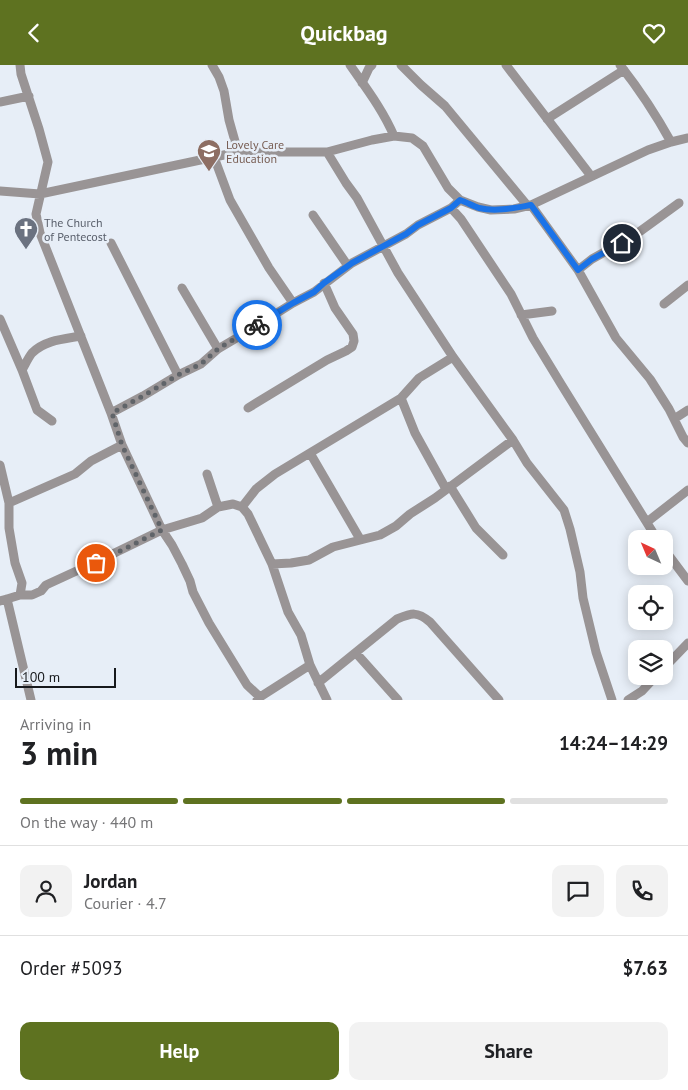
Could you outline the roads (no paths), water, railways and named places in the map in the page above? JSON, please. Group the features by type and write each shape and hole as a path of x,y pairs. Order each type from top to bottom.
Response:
{"street":[{"path":"20,65 21,74 48,162 36,214 40,233 112,413 122,445 162,530 182,564 193,593 209,623 247,685 258,698 310,665"},
{"path":"212,65 220,77 238,152"},
{"path":"350,65 386,119 394,136"},
{"path":"362,83 372,65"},
{"path":"401,65 445,106 529,205 578,270 616,337 650,379 688,443"},
{"path":"506,65 591,176"},
{"path":"547,119 622,68 657,117 671,142"},
{"path":"0,102 29,96"},
{"path":"0,191 40,194 238,152 328,152 394,136 412,138 423,146 448,188 460,200 491,210 514,209 529,205 648,150 688,138"},
{"path":"328,152 357,198 398,273 453,357 513,440 527,463 564,510 580,571 583,598 596,652 612,700"},
{"path":"214,157 230,200 269,268 293,303"},
{"path":"112,413 201,364 218,349 314,292 348,266 451,208 460,200"},
{"path":"578,270 592,259 635,235 680,203"},
{"path":"451,208 461,219 511,294 561,384 652,530"},
{"path":"313,215 348,266"},
{"path":"111,243 178,375"},
{"path":"248,408 352,347 354,341 353,334 335,308 324,283"},
{"path":"664,304 688,285"},
{"path":"182,288 218,349"},
{"path":"521,315 552,311"},
{"path":"0,319 37,410 52,421"},
{"path":"22,371 32,353 41,346 52,341 81,336"},
{"path":"242,507 256,489 310,453 400,398 419,378 453,357"},
{"path":"400,398 415,433 448,487 476,528 503,555"},
{"path":"674,419 688,410"},
{"path":"272,564 309,560 333,547 380,535 396,526 513,440"},
{"path":"8,503 75,474 91,461 122,445"},
{"path":"310,453 360,539"},
{"path":"0,465 2,484 8,503 9,527 15,563 22,583 20,595"},
{"path":"206,474 218,507"},
{"path":"647,522 688,490"},
{"path":"32,700 4,600 20,595 32,595 41,591 46,585 96,563 162,530 202,518 218,507 233,504 242,507 248,514 272,564 288,613 301,635 310,665 327,700"},
{"path":"673,561 688,581"},
{"path":"318,683 397,619 410,614 421,614 499,700"},
{"path":"673,659 688,643"},
{"path":"356,653 398,700"},
{"path":"628,700 648,685"}],"place":[{"name":"Lovely Care Education","path":"209,172"},
{"name":"The Church of Pentecost","path":"26,250"}]}
